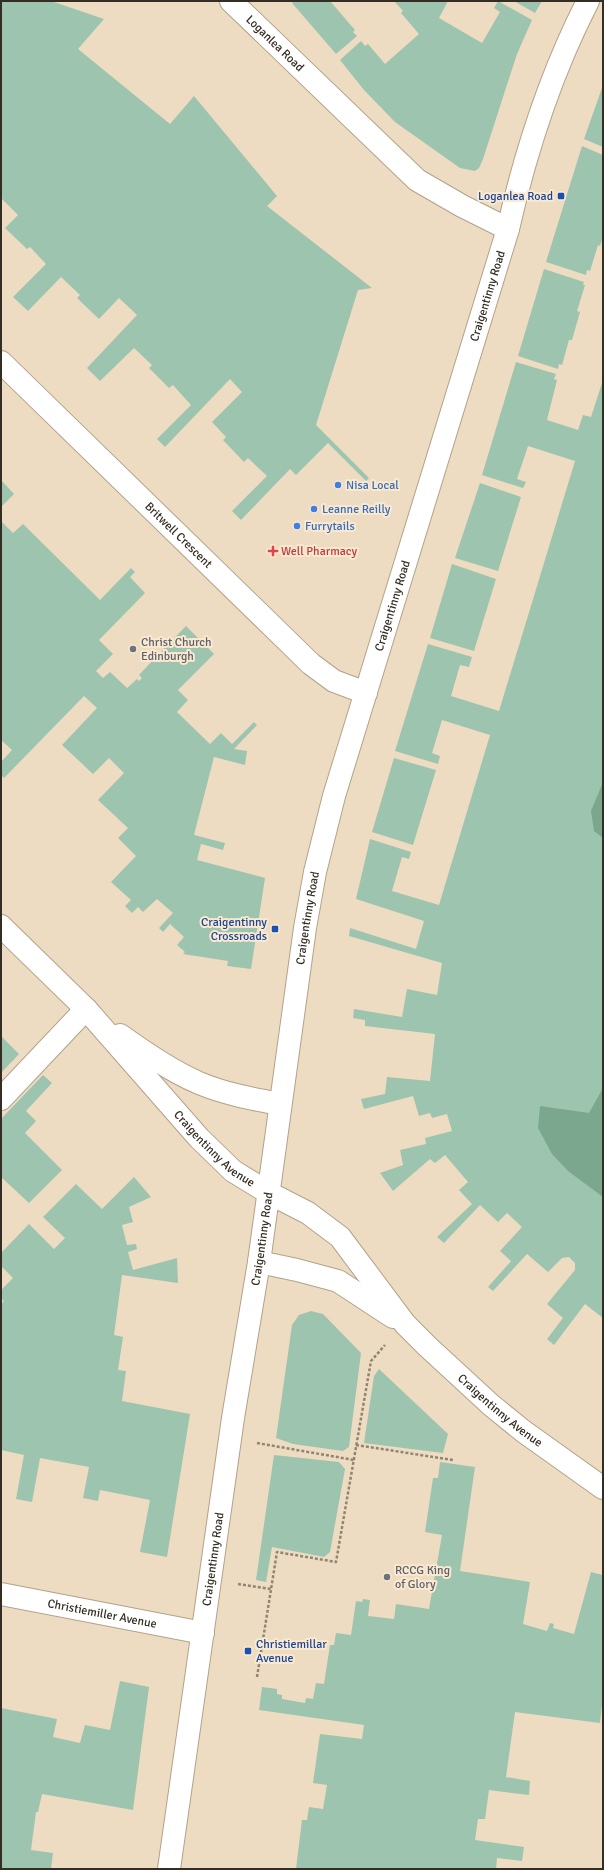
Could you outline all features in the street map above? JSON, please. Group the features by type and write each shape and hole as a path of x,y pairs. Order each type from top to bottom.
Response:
{"street":[{"name":"Loganlea Road","path":"231,1 417,180 462,206 508,228"},
{"name":"Craigentinny Road","path":"169,1869 231,1439 269,1193 305,928 314,879 334,796 508,228 527,155 559,64 588,1"},
{"name":"Britwell Crescent","path":"1,362 311,664 334,681 366,693"},
{"name":"Craigentinny Avenue","path":"1,926 86,1009 199,1138 234,1171 269,1193 308,1213 340,1237 404,1324"},
{"name":"Craigentinny Avenue","path":"86,1009 155,1060 200,1083 246,1097 280,1104"},
{"path":"1,1099 86,1009"},
{"name":"Craigentinny Avenue","path":"259,1262 338,1281 404,1324 496,1409 558,1458 603,1488"},
{"name":"Christiemiller Avenue","path":"1,1594 203,1633"}],"path":[{"path":"257,1677 277,1552 336,1562 371,1361 404,1324"},
{"path":"231,1439 354,1460"},
{"path":"356,1445 453,1460"},
{"path":"211,1580 271,1589"}],"green space":[{"path":"1,1 51,1 104,19 78,49 170,124 194,96 277,196 267,206 372,288 358,290 316,425 369,478 366,481 328,443 296,475 290,469 241,520 232,511 267,476 248,458 244,462 223,440 226,437 212,422 242,392 230,379 165,447 157,439 191,405 173,385 169,388 149,368 152,365 134,348 100,381 87,368 137,315 119,298 99,319 77,298 80,295 61,277 28,311 13,297 46,264 30,247 27,249 5,228 18,215 1,198"},
{"path":"294,1 330,1 355,30 353,32 357,36 336,54 292,3"},
{"path":"394,1 448,1 439,18 482,43 500,12 494,8 498,1 532,20 517,54 483,159 479,168 475,171 460,168 395,122 364,90 340,60 361,41 365,46 368,44 385,64 419,34 401,13 403,11"},
{"path":"514,1 542,1 535,13"},
{"path":"603,85 603,147 584,139"},
{"path":"582,146 603,155 603,237 600,246 598,245 590,271 587,270 586,275 546,262"},
{"path":"544,269 584,282 583,285 585,285 577,311 580,312 572,340 569,340 562,365 559,364 558,369 518,356"},
{"path":"516,362 556,374 554,379 557,380 547,420 578,430 583,415 591,417 603,380 603,1318 585,1304 554,1345 547,1339 563,1318 547,1304 575,1270 575,1263 569,1257 562,1258 548,1272 527,1254 493,1291 488,1287 511,1261 500,1251 522,1227 507,1213 498,1222 480,1205 444,1243 437,1237 472,1204 459,1190 468,1182 445,1155 435,1163 430,1159 393,1191 380,1173 403,1165 400,1150 426,1144 425,1138 452,1131 447,1114 432,1118 430,1113 419,1116 413,1096 364,1109 361,1099 385,1094 387,1077 430,1081 435,1034 365,1026 365,1020 353,1018 354,1009 402,1017 407,989 437,995 442,963 349,936 350,928 416,949 424,921 356,899 370,839 411,852 409,859 402,857 392,891 439,905 490,735 442,720 432,753 440,756 438,764 395,751 428,644 472,657 469,667 460,665 451,696 499,711 575,461 528,446 517,479 526,482 523,488 482,475"},
{"path":"1,480 14,494 1,507"},
{"path":"480,483 521,497 498,571 455,558"},
{"path":"1,521 13,533 23,524 100,600 131,568 135,572 130,577 145,593 99,640 113,654 96,671 103,678 110,672 127,688 137,679 139,681 142,678 139,675 155,658 158,661 161,658 158,655 186,626 214,654 178,690 188,700 177,712 210,744 221,733 232,744 254,722 257,725 234,749 247,751 245,765 214,757 194,835 225,843 223,850 201,844 197,860 265,878 251,969 227,966 228,961 183,954 185,952 177,945 184,937 170,924 163,932 159,928 173,913 157,899 143,912 138,907 132,913 125,906 131,900 111,882 136,856 118,838 128,828 98,800 124,773 109,758 93,774 62,745 97,708 84,696 4,778 1,775 1,762 12,750 1,740"},
{"path":"452,564 496,579 474,651 430,638"},
{"path":"394,758 436,770 413,845 372,832"},
{"path":"603,782 603,838 594,831 591,811"},
{"path":"1,1036 19,1054 1,1073"},
{"path":"43,1075 52,1083 26,1111 36,1121 25,1133 62,1170 29,1203 1,1177 1,1119"},
{"path":"603,1088 603,1197 568,1171 552,1154 538,1128 540,1106 589,1113"},
{"path":"134,1177 151,1197 129,1207 133,1222 122,1225 127,1245 136,1244 137,1249 128,1252 133,1270 177,1258 178,1283 122,1275 114,1335 123,1337 118,1370 126,1371 122,1401 190,1414 167,1557 140,1552 150,1500 100,1490 98,1501 83,1498 89,1467 40,1458 32,1502 16,1499 24,1455 1,1450 1,1304 4,1301 1,1298 1,1290 13,1278 1,1266 1,1253 29,1224 54,1249 65,1238 43,1217 76,1184 102,1209"},
{"path":"311,1311 323,1314 361,1353 349,1447 343,1451 293,1444 276,1438 292,1325 299,1315"},
{"path":"379,1369 448,1434 443,1453 364,1443 374,1376"},
{"path":"274,1455 339,1462 345,1469 330,1552 324,1557 272,1547 266,1582 256,1580"},
{"path":"440,1462 475,1467 460,1571 530,1582 523,1624 547,1631 550,1623 554,1624 553,1628 574,1634 591,1572 603,1575 603,1697 600,1723 515,1712 506,1777 530,1781 529,1795 489,1790 485,1819 478,1819 475,1840 524,1847 522,1861 497,1858 496,1869 296,1869 302,1820 307,1820 309,1807 323,1809 327,1785 313,1783 320,1734 362,1739 364,1725 259,1710 262,1687 277,1689 277,1694 282,1695 282,1699 305,1703 306,1698 313,1699 316,1683 324,1684 330,1645 334,1645 336,1633 351,1635 356,1601 362,1602 363,1599 370,1600 368,1616 394,1619 396,1604 429,1609 442,1535 425,1532 433,1478 438,1478"},
{"path":"120,1681 149,1687 133,1810 42,1794 38,1812 36,1812 31,1850 53,1853 51,1869 1,1869 1,1708 57,1719 53,1737 80,1743 85,1725 110,1730"}],"place":[{"name":"Loganlea Road","path":"561,196"},
{"name":"Nisa Local","path":"338,485"},
{"name":"Leanne Reilly","path":"314,509"},
{"name":"Furrytails","path":"297,526"},
{"name":"Well Pharmacy","path":"273,551"},
{"name":"Christ Church Edinburgh","path":"133,649"},
{"name":"Craigentinny Crossroads","path":"275,929"},
{"name":"RCCG King of Glory","path":"387,1577"},
{"name":"Christiemillar Avenue","path":"248,1651"}]}
